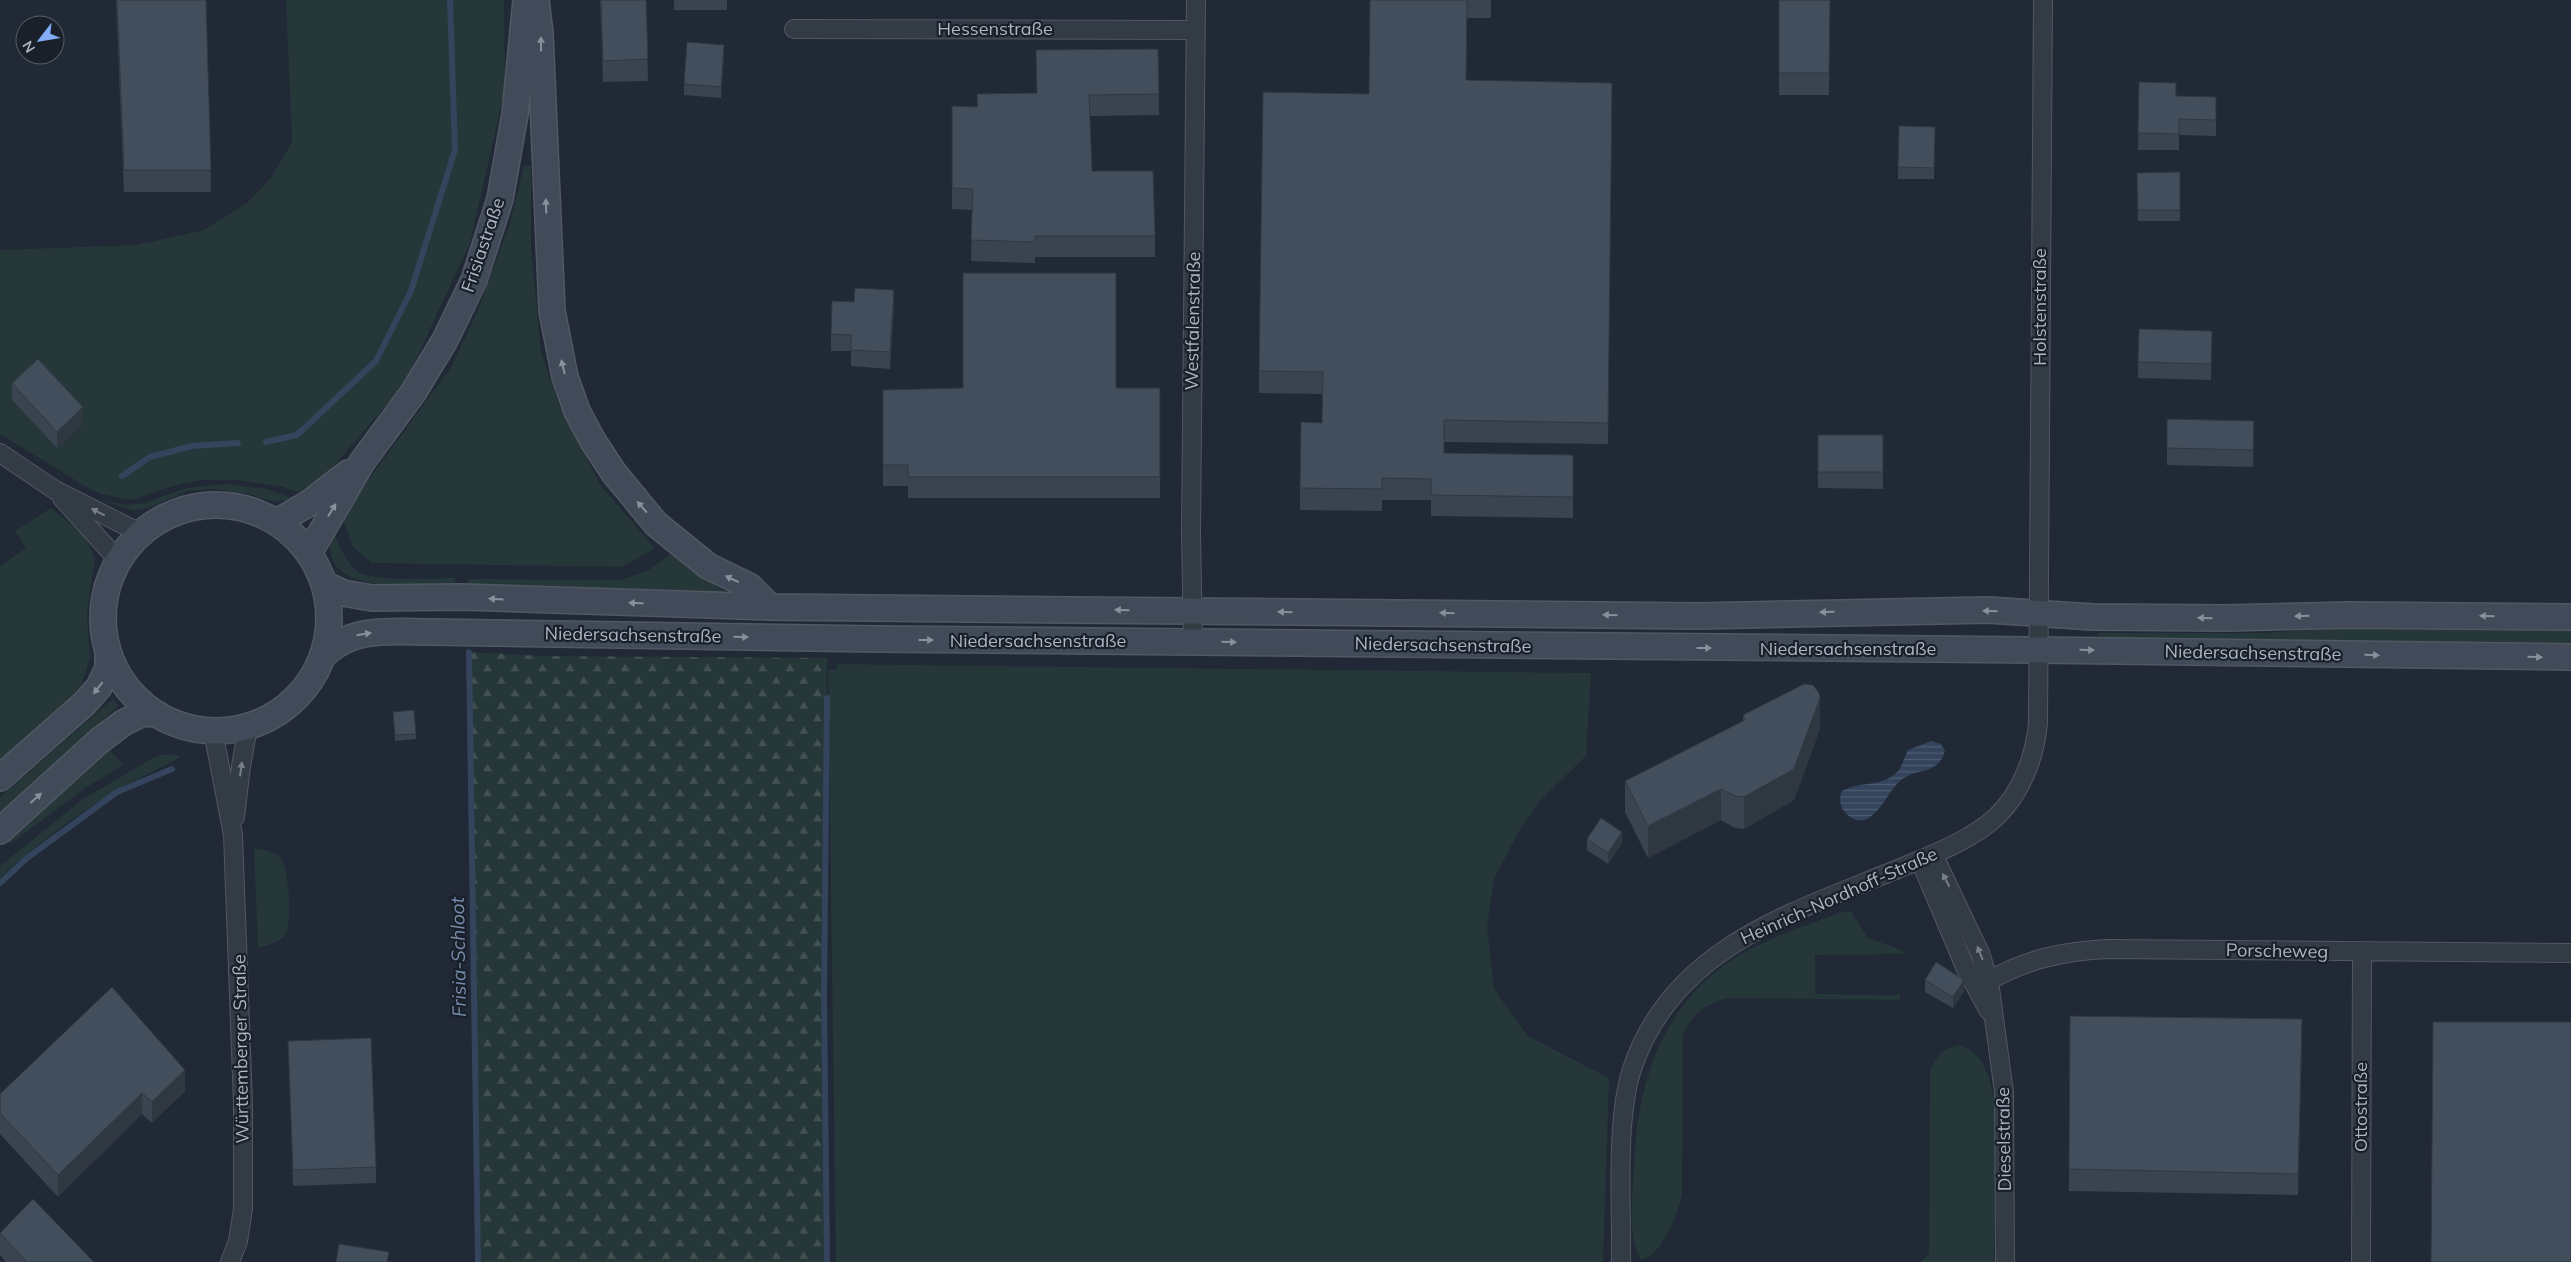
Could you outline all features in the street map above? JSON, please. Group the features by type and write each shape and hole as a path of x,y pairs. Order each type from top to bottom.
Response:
{"main road":[{"name":"Frisiastraße","path":"309,553 362,462 413,393 445,340 474,280 500,199 516,114 526,0"},
{"path":"536,0 540,33 552,311 560,357 574,402 606,461 656,524 708,566 748,586 770,607"},
{"name":"Frisiastraße","path":"277,522 311,502 362,462"},
{"name":"Niedersachsenstraße","path":"0,778 84,704 99,687 108,668 108,652 103,620 104,599 118,560 140,533 172,513 208,505 243,507 277,522 295,535 309,553 324,584 329,624 319,666 308,685 290,704 267,719 248,727 230,731 213,731 178,724 157,714 137,699 123,682 108,652"},
{"name":"Niedersachsenstraße","path":"324,584 343,593 372,598 462,597 770,607 1688,616 1862,611 1988,610 2093,617 2226,618 2350,614 2571,617"},
{"name":"Niedersachsenstraße","path":"322,656 343,640 377,632 2571,657"},
{"path":"0,831 99,741 123,723 143,713 157,714"}],"street":[{"name":"Westfalenstraße","path":"1193,642 1191,532 1196,0"},
{"name":"Holstenstraße","path":"2038,650 2043,0"},
{"name":"Hessenstraße","path":"794,29 1195,30"},
{"path":"0,453 55,490 140,533"},
{"path":"55,490 118,560"},
{"name":"Heinrich-Nordhoff-Straße","path":"1621,1262 1622,1137 1627,1093 1640,1049 1661,1011 1694,973 1753,931 1927,857 1970,835 1996,817 2023,779 2037,734 2038,650"},
{"name":"Württemberger Straße","path":"230,1262 238,1241 244,1185 234,834 241,766 248,727"},
{"name":"Württemberger Straße","path":"213,731 234,834"},
{"name":"Dieselstraße","path":"1927,857 1954,943 1993,1018"},
{"name":"Dieselstraße","path":"1927,857 1980,954 1989,981 2002,1070 2006,1115 2005,1262"},
{"name":"Porscheweg","path":"1989,981 2042,957 2082,950 2571,953"},
{"name":"Ottostraße","path":"2361,1262 2362,952"}],"green space":[{"path":"286,0 504,0 505,89 470,243 405,383 311,493 301,493 283,487 237,480 201,480 169,487 132,500 101,494 0,434 0,250 136,245 204,230 247,203 270,179 292,142"},
{"path":"524,166 531,166 531,246 541,352 559,405 601,486 655,548 622,567 372,563 353,547 342,516 452,366 478,310 510,223"},
{"path":"227,484 266,489 296,499 274,502 249,494 215,489 188,491 148,508 133,511 98,499 125,505 145,503 186,488"},
{"path":"51,508 84,535 95,558 87,614 90,658 82,683 69,700 0,762 0,566 26,548 15,531"},
{"path":"332,532 347,560 358,572 366,575 391,578 455,578 455,585 394,586 353,578 338,568 331,553"},
{"path":"672,553 719,588 737,596 467,585 469,579 620,580 647,571"},
{"path":"2376,626 2571,628 2571,647 2098,642 2098,633 2261,633"},
{"path":"469,652 542,656 827,658 824,996 827,1262 478,1262"},
{"path":"837,664 1591,673 1586,756 1539,802 1519,831 1494,879 1487,927 1494,989 1528,1036 1609,1078 1603,1262 836,1262 828,669 837,670"},
{"path":"113,699 118,706 0,814 0,797"},
{"path":"110,750 123,765 87,787 10,844 8,842"},
{"path":"174,754 180,757 127,785 88,809 42,841 0,878 0,866 83,799 151,759 160,755"},
{"path":"254,848 273,853 282,860 289,897 289,919 286,934 277,942 258,948"},
{"path":"1845,911 1851,912 1868,938 1899,949 1907,954 1815,955 1815,994 1900,995 1900,1000 1730,998 1707,1006 1695,1015 1683,1036 1682,1193 1677,1212 1663,1242 1649,1257 1641,1260 1633,1238 1632,1226 1636,1135 1641,1104 1649,1074 1659,1046 1673,1019 1691,995 1713,974 1740,955 1778,936"},
{"path":"1959,1045 1971,1051 1980,1060 1987,1072 1993,1093 1995,1110 1994,1262 1921,1262 1929,1254 1930,1072 1940,1054 1949,1048"}],"water":[{"path":"1931,741 1941,744 1945,751 1942,759 1937,764 1932,768 1913,774 1900,781 1878,810 1865,820 1857,820 1844,811 1840,802 1841,792 1847,788 1892,777 1898,771 1908,750"}],"building":[{"path":"117,0 206,0 211,170 124,170"},
{"path":"601,0 646,0 648,59 603,61"},
{"path":"1370,0 1467,0 1466,80 1612,83 1608,423 1444,420 1444,453 1573,455 1573,497 1431,495 1431,479 1382,478 1382,489 1300,488 1301,422 1322,423 1323,372 1259,371 1263,92 1369,94"},
{"path":"1779,0 1830,0 1829,73 1779,73"},
{"path":"687,42 724,45 721,87 684,84"},
{"path":"1158,49 1159,94 1089,95 1092,171 1153,171 1155,236 1035,236 1035,242 971,240 973,189 952,188 952,106 978,107 977,94 1037,93 1036,50"},
{"path":"2139,82 2176,83 2176,96 2216,97 2216,120 2179,119 2179,134 2138,133"},
{"path":"1899,126 1935,127 1934,168 1898,167"},
{"path":"2180,172 2180,210 2138,210 2137,173"},
{"path":"963,273 1116,273 1116,388 1160,388 1160,477 908,477 908,465 883,465 883,390 963,388"},
{"path":"855,288 894,290 890,352 851,350 851,335 831,334 832,301 854,302"},
{"path":"2139,329 2212,331 2211,364 2138,362"},
{"path":"38,359 83,407 57,432 12,383"},
{"path":"2167,419 2254,421 2253,450 2167,448"},
{"path":"1818,435 1883,435 1883,472 1818,472"},
{"path":"1804,684 1813,685 1820,698 1794,769 1744,797 1735,796 1721,789 1648,826 1625,781 1745,720 1743,715"},
{"path":"414,710 416,734 395,735 393,712"},
{"path":"1601,818 1622,832 1608,853 1587,839"},
{"path":"1936,962 1964,980 1953,997 1925,980"},
{"path":"112,987 185,1070 152,1102 142,1093 58,1175 0,1113 0,1094"},
{"path":"2070,1016 2302,1019 2298,1174 2069,1169"},
{"path":"2433,1022 2571,1022 2571,1262 2431,1262"},
{"path":"371,1038 376,1167 293,1170 288,1041"},
{"path":"33,1199 94,1262 27,1262 0,1233"},
{"path":"339,1244 389,1252 387,1262 336,1262"}],"waterway":[{"path":"266,442 297,435 376,361 411,291 455,150 450,0"},
{"path":"122,476 150,457 192,446 238,443"},
{"name":"Frisia-Schloot","path":"469,652 478,1262"},
{"path":"827,698 824,996 827,1262"},
{"path":"0,883 27,858 117,792 172,769"}]}
